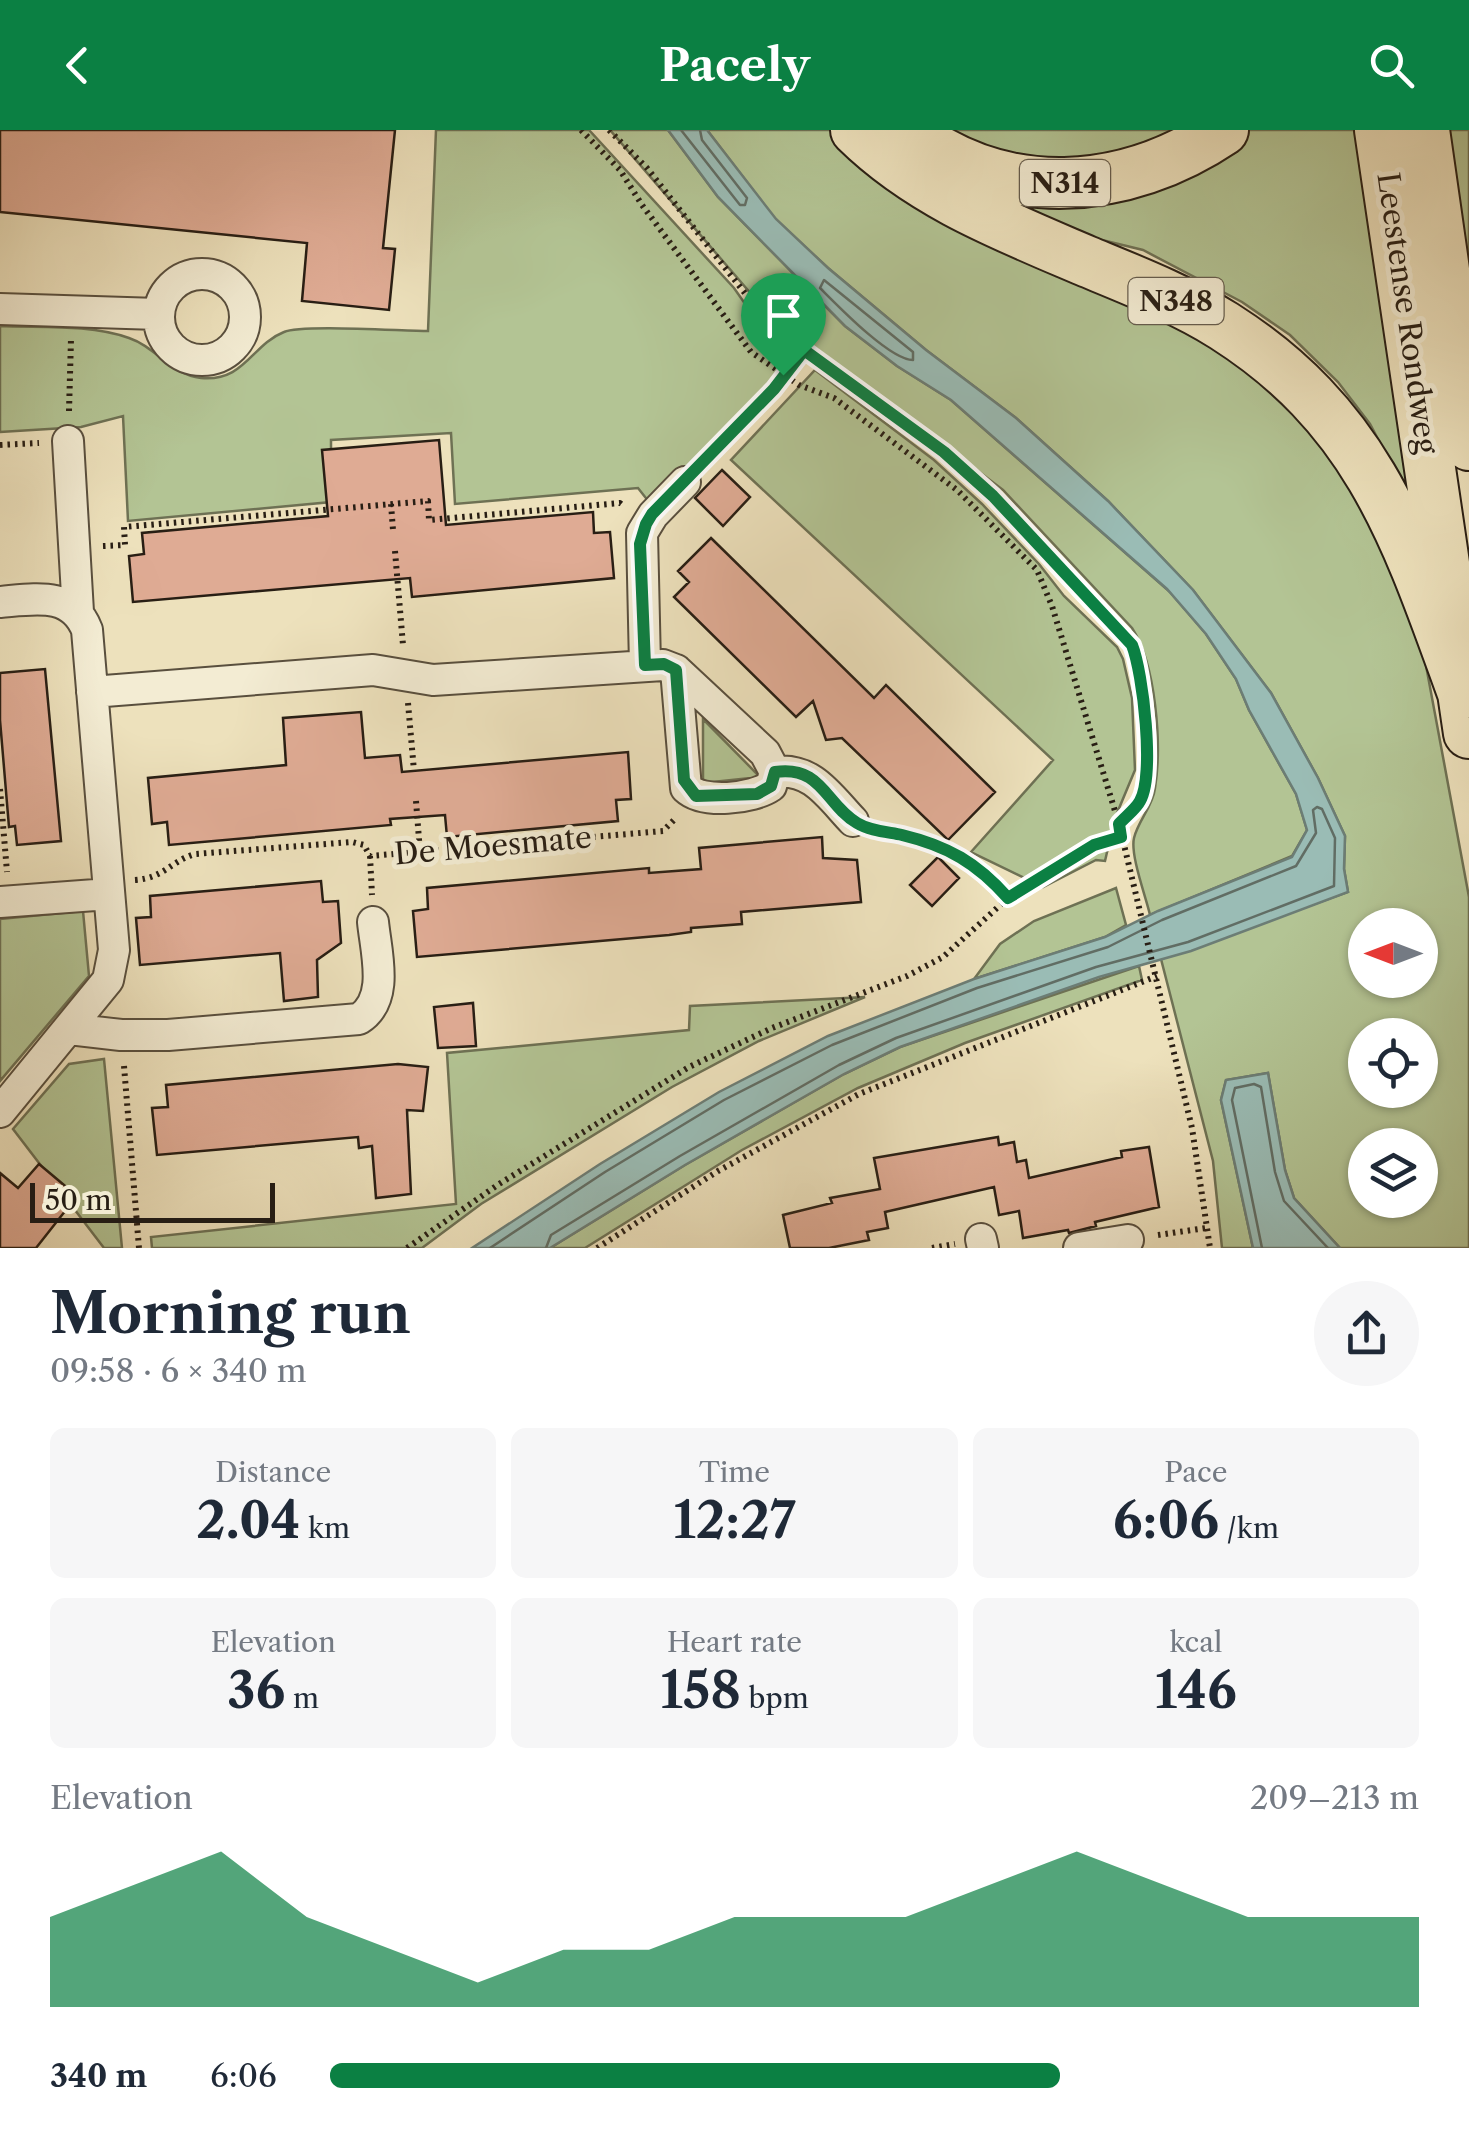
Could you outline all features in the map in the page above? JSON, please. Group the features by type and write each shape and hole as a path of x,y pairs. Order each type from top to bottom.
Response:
{"main road":[{"name":"N348","path":"856,130 936,192 1003,226 1190,308 1285,370 1333,420 1380,491 1415,563 1466,713"},
{"name":"N314","path":"907,130 974,167 1038,182 1075,183 1107,181 1150,170 1191,152 1223,130"},
{"name":"Leestense Rondweg","path":"1380,130 1466,713"},
{"name":"Leestense Rondweg","path":"1424,130 1469,445"}],"street":[{"path":"0,309 158,314"},
{"path":"0,1112 111,972 114,950 87,630 78,612 68,440"},
{"path":"645,665 640,544 646,524 684,482"},
{"path":"0,602 54,600 78,612"},
{"path":"92,692 374,670 433,680 664,664 676,670 764,753 775,772 771,786 757,794 696,796 684,780 676,670"},
{"path":"775,772 787,770 807,775 853,821"},
{"path":"4,902 109,888"},
{"path":"69,1029 168,1035 359,1018 372,1008 378,993 374,922"},
{"path":"1079,1248 1128,1240"}],"path":[{"path":"581,130 620,170 751,352 783,375 834,398 957,490 1037,570 1052,606 1119,824 1158,976 1192,1128 1210,1248"},
{"path":"609,130 647,168 773,329 944,452 993,496 1132,645 1140,664 1142,684 1144,780 1141,800 1119,824"},
{"path":"68,440 72,312"},
{"path":"684,482 774,389 804,350"},
{"path":"74,549 125,545 124,526 428,501 429,520 620,504 646,524"},
{"path":"391,504 393,530"},
{"path":"0,788 4,902"},
{"name":"De Moesmate","path":"109,888 151,879 196,854 352,842 364,845 370,856 663,831 696,796"},
{"path":"416,800 420,852"},
{"path":"853,821 943,846 986,872 1008,898"},
{"path":"407,1248 499,1184 689,1068 772,1028 907,976 942,957 1008,898 1094,845 1121,837"},
{"path":"597,1248 718,1171 859,1094 1158,976"},
{"path":"121,1035 139,1248"},
{"path":"1128,1240 1206,1228"}],"green space":[{"path":"436,130 589,130 734,288 764,331 793,357 649,502 638,488 455,504 451,433 331,440 331,502 128,521 123,416 81,427 0,432 0,326 114,334 139,342 181,372 201,378 216,378 238,369 284,332 330,328 428,331"},
{"path":"610,130 668,130 718,197 845,326 897,366 951,400 1170,592 1206,634 1236,679 1296,794 1307,830 1292,856 1150,915 1133,845 1154,795 1157,728 1147,662 1132,628 1003,490 817,349 777,324"},
{"path":"707,130 839,130 1233,349 1356,480 1422,644 1469,897 1469,1248 1340,1248 1294,1198 1285,1170 1268,1073 1226,1080 1221,1100 1253,1248 1222,1248 1213,1161 1161,959 1348,892 1345,836 1271,693 1193,590 1108,501 1016,418 828,268 775,219"},
{"path":"927,130 1201,130 1040,170"},
{"path":"1243,130 1370,130 1428,534 1370,424 1338,382 1290,335 1242,302 1143,250 1008,217 1019,192"},
{"path":"1436,130 1469,130 1469,352"},
{"path":"815,370 934,460 982,504 1064,596 1117,647 1132,698 1135,770 1115,818 1105,861 1096,860 1043,887 971,852 1053,760 731,460"},
{"path":"703,719 760,777 703,783"},
{"path":"1116,888 1126,925 1105,937 974,979 1000,944 1034,921"},
{"path":"83,911 89,976 0,1081 0,919"},
{"path":"1139,966 1142,980 965,1043 858,1088 742,1150 585,1248 550,1248 685,1165 844,1074 900,1047"},
{"path":"865,997 759,1041 672,1087 481,1204 422,1248 152,1248 151,1237 456,1204 447,1053 689,1030 690,1006"},
{"path":"104,1059 122,1248 104,1248 13,1129 69,1064"}],"water":[{"path":"668,130 707,130 776,219 926,350 1016,418 1108,501 1193,590 1271,693 1318,778 1345,836 1348,892 1191,951 1099,977 900,1047 844,1074 685,1165 550,1248 472,1248 719,1092 828,1036 974,979 1105,937 1158,911 1292,857 1307,830 1296,794 1236,679 1206,634 1167,589 951,400 897,366 845,326 718,197"},
{"path":"1268,1073 1285,1170 1294,1198 1340,1248 1253,1248 1221,1100 1226,1080"}],"building":[{"path":"0,130 395,130 383,248 395,249 389,310 302,301 307,243 0,212"},
{"path":"439,440 446,525 593,512 594,533 610,532 614,578 412,597 410,578 133,602 129,556 144,554 142,533 328,516 322,450"},
{"path":"722,470 750,497 723,526 695,498"},
{"path":"711,538 874,698 886,685 995,792 948,840 842,738 826,740 813,701 796,717 674,597 689,582 678,571"},
{"path":"45,669 61,841 17,845 15,826 9,827 0,673"},
{"path":"361,712 365,758 400,755 402,772 628,752 631,799 616,800 618,821 447,837 445,815 390,819 391,825 169,845 167,822 152,824 148,778 286,765 283,718"},
{"path":"822,837 823,858 857,860 861,902 741,912 742,924 691,928 691,932 669,935 417,957 413,911 428,909 427,888 649,868 649,873 701,869 699,848"},
{"path":"938,857 959,878 932,906 910,885"},
{"path":"321,881 323,902 338,901 341,943 317,960 318,997 284,1001 280,953 140,965 136,918 151,917 150,896"},
{"path":"473,1003 476,1046 438,1048 434,1007"},
{"path":"398,1064 428,1067 423,1111 407,1110 411,1194 376,1198 372,1146 359,1148 358,1137 157,1155 152,1108 168,1107 166,1085"},
{"path":"998,1137 999,1145 1014,1142 1017,1162 1026,1160 1029,1178 1122,1157 1121,1151 1149,1147 1159,1207 1095,1222 1096,1226 1069,1233 1068,1230 1023,1238 1019,1211 999,1215 994,1187 885,1212 888,1228 867,1232 869,1240 829,1248 790,1248 783,1215 832,1203 830,1198 880,1189 874,1158"},
{"path":"39,1164 77,1196 36,1248 0,1248 0,1173 18,1188"}],"route":[{"path":"804,350 851,388 944,452 993,496 1132,645 1140,664 1146,751 1141,800 1119,824 1121,837 1094,845 1008,898 986,872 943,846 853,821 807,775 787,770 775,772 771,786 757,794 705,798 686,788 676,670 664,664 645,665 642,533 652,514 774,389 783,375 804,350"}]}
